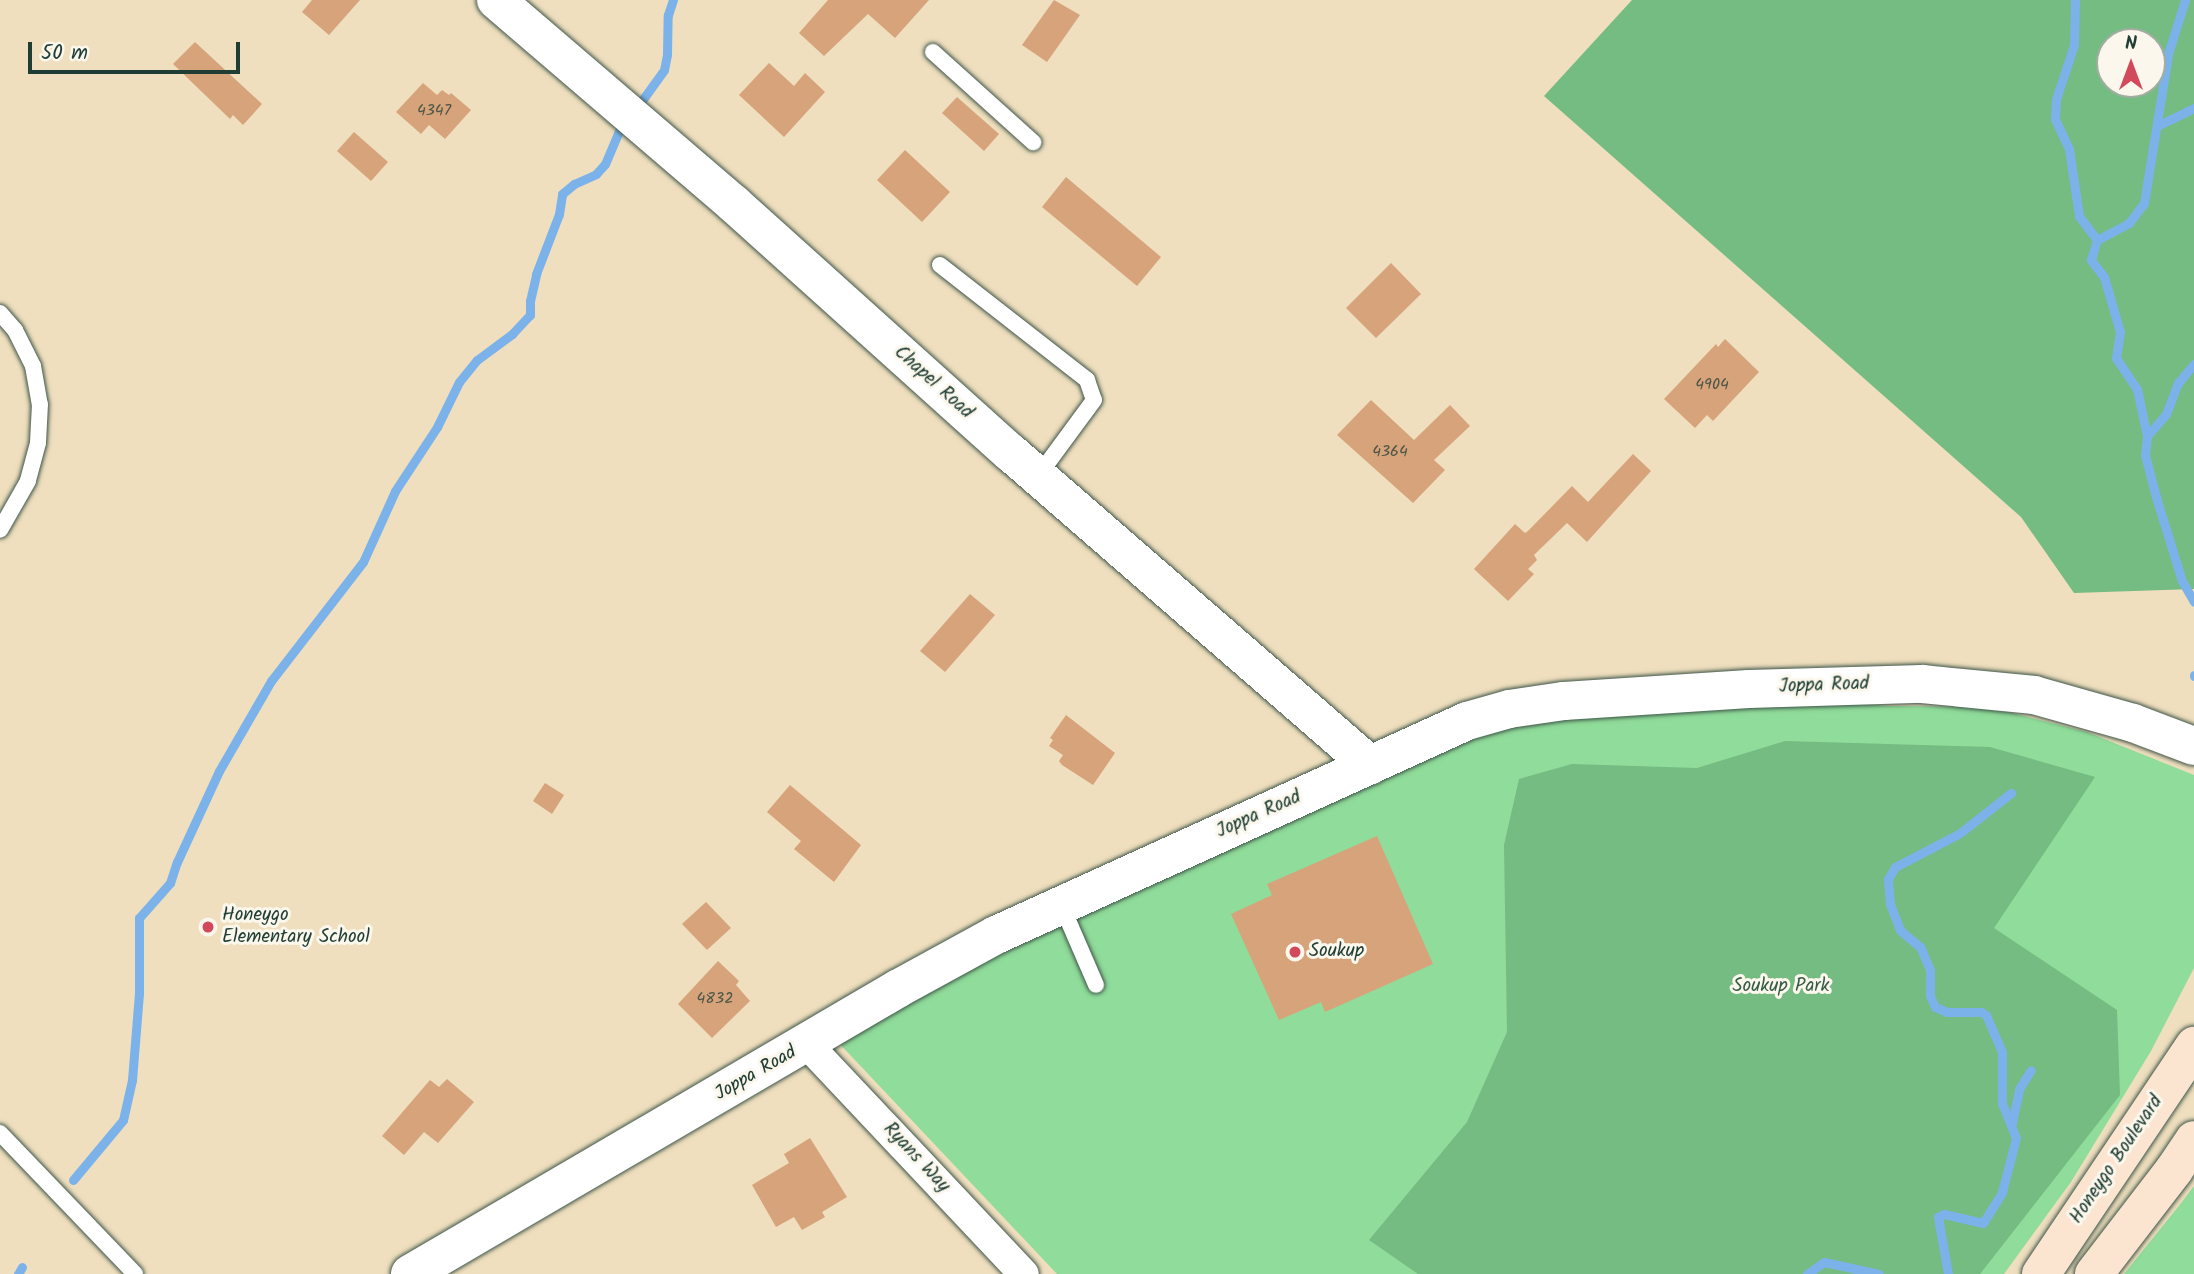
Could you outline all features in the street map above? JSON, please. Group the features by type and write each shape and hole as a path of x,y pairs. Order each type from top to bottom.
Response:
{"main road":[{"name":"Honeygo Boulevard","path":"2041,1274 2194,1046"},
{"path":"2094,1274 2175,1171 2194,1140"}],"street":[{"name":"Chapel Road","path":"496,0 734,204 1038,476 1370,765"},
{"name":"Joppa Road","path":"410,1274 899,988 1061,904 1467,721 1510,709 1564,701 1831,685 1957,686 2034,695 2133,723 2194,746"},
{"name":"Ryans Way","path":"807,1044 1024,1274"}],"lane":[{"path":"933,51 1033,142"},
{"path":"940,265 1087,380 1094,400 1038,476"},
{"path":"0,313 15,330 33,366 40,404 38,443 28,481 0,530"},
{"path":"1061,904 1096,985"},
{"path":"0,1133 135,1274"}],"green space":[{"path":"1632,0 2194,0 2194,589 2074,593 2021,517 1544,96"},
{"name":"Soukup Park","path":"1796,699 1888,706 1988,707 2087,732 2194,775 2194,968 2151,1051 2071,1182 2004,1274 1057,1274 836,1040 925,987 1451,745 1529,723"},
{"path":"1785,741 1990,747 2095,777 1994,928 2117,1010 2120,1095 1980,1274 1418,1274 1369,1240 1467,1122 1507,1032 1504,845 1519,779 1572,764 1697,768"},
{"path":"2194,1186 2194,1274 2124,1274 2178,1207"}],"building":[{"path":"312,0 360,0 329,35 302,12"},
{"path":"828,0 929,0 895,38 868,14 824,56 799,33"},
{"path":"1054,0 1080,15 1047,62 1022,45"},
{"path":"195,42 262,104 243,125 233,115 230,119 173,64"},
{"path":"769,63 794,86 805,73 825,92 784,137 739,95"},
{"path":"423,83 437,95 442,90 449,95 451,93 471,110 445,139 429,125 421,134 396,112"},
{"path":"957,97 999,134 984,151 942,113"},
{"path":"354,132 388,162 371,181 337,151"},
{"path":"905,150 950,192 922,222 877,180"},
{"path":"1066,177 1161,257 1137,286 1042,207"},
{"path":"1391,263 1421,294 1376,338 1346,308"},
{"path":"1725,339 1759,372 1713,421 1707,415 1695,428 1664,399 1716,344 1718,347"},
{"path":"1371,400 1414,440 1450,405 1470,426 1434,460 1445,470 1413,503 1337,435"},
{"path":"1633,454 1651,471 1587,542 1567,523 1534,555 1537,560 1528,569 1534,574 1508,601 1474,569 1515,524 1525,533 1528,531 1572,486 1588,502"},
{"path":"970,594 995,615 945,672 920,651"},
{"path":"1066,715 1115,753 1093,785 1062,765 1059,761 1063,755 1049,746 1053,740 1050,738"},
{"path":"545,783 564,795 552,814 533,801"},
{"path":"790,785 861,845 834,882 794,849 801,841 767,812"},
{"path":"1377,836 1433,964 1325,1012 1321,1002 1279,1020 1231,914 1272,895 1267,884"},
{"path":"706,902 731,928 707,950 682,924"},
{"path":"718,961 739,981 736,985 750,1001 712,1038 678,1004"},
{"path":"447,1079 474,1102 438,1143 424,1132 404,1155 382,1136 430,1080 439,1087"},
{"path":"810,1138 847,1197 822,1212 825,1217 802,1230 794,1217 776,1227 752,1185 789,1163 784,1154"}],"waterway":[{"path":"638,106 664,70 668,15 673,0"},
{"path":"2075,0 2074,45 2056,99 2055,119 2069,149 2079,216 2097,240 2091,260 2104,277 2120,332 2116,358 2137,389 2147,436 2145,455 2156,497 2182,581 2194,602"},
{"path":"2097,240 2129,223 2144,203 2168,54 2185,0"},
{"path":"2157,126 2194,108"},
{"path":"73,1180 123,1120 132,1080 139,993 139,918 170,883 219,771 271,681 363,562 395,491 437,427 459,382 477,360 512,334 530,315 536,274 559,214 562,194 574,184 596,174 605,164 620,129"},
{"path":"2147,436 2166,414 2178,383 2194,364"},
{"path":"1948,1274 1938,1217 1944,1214 1983,1223 2002,1192 2016,1138 2002,1104 2002,1052 1986,1015 1981,1012 1947,1012 1935,1007 1930,996 1930,970 1920,947 1900,930 1890,904 1888,879 1895,867 1960,833 2011,793"},
{"path":"2012,1123 2019,1089 2031,1070"},
{"path":"1807,1274 1824,1262 1879,1274"},
{"path":"18,1274 22,1267"}],"place":[{"name":"Honeygo Elementary School","path":"208,927"},
{"name":"Soukup","path":"1295,952"}]}
